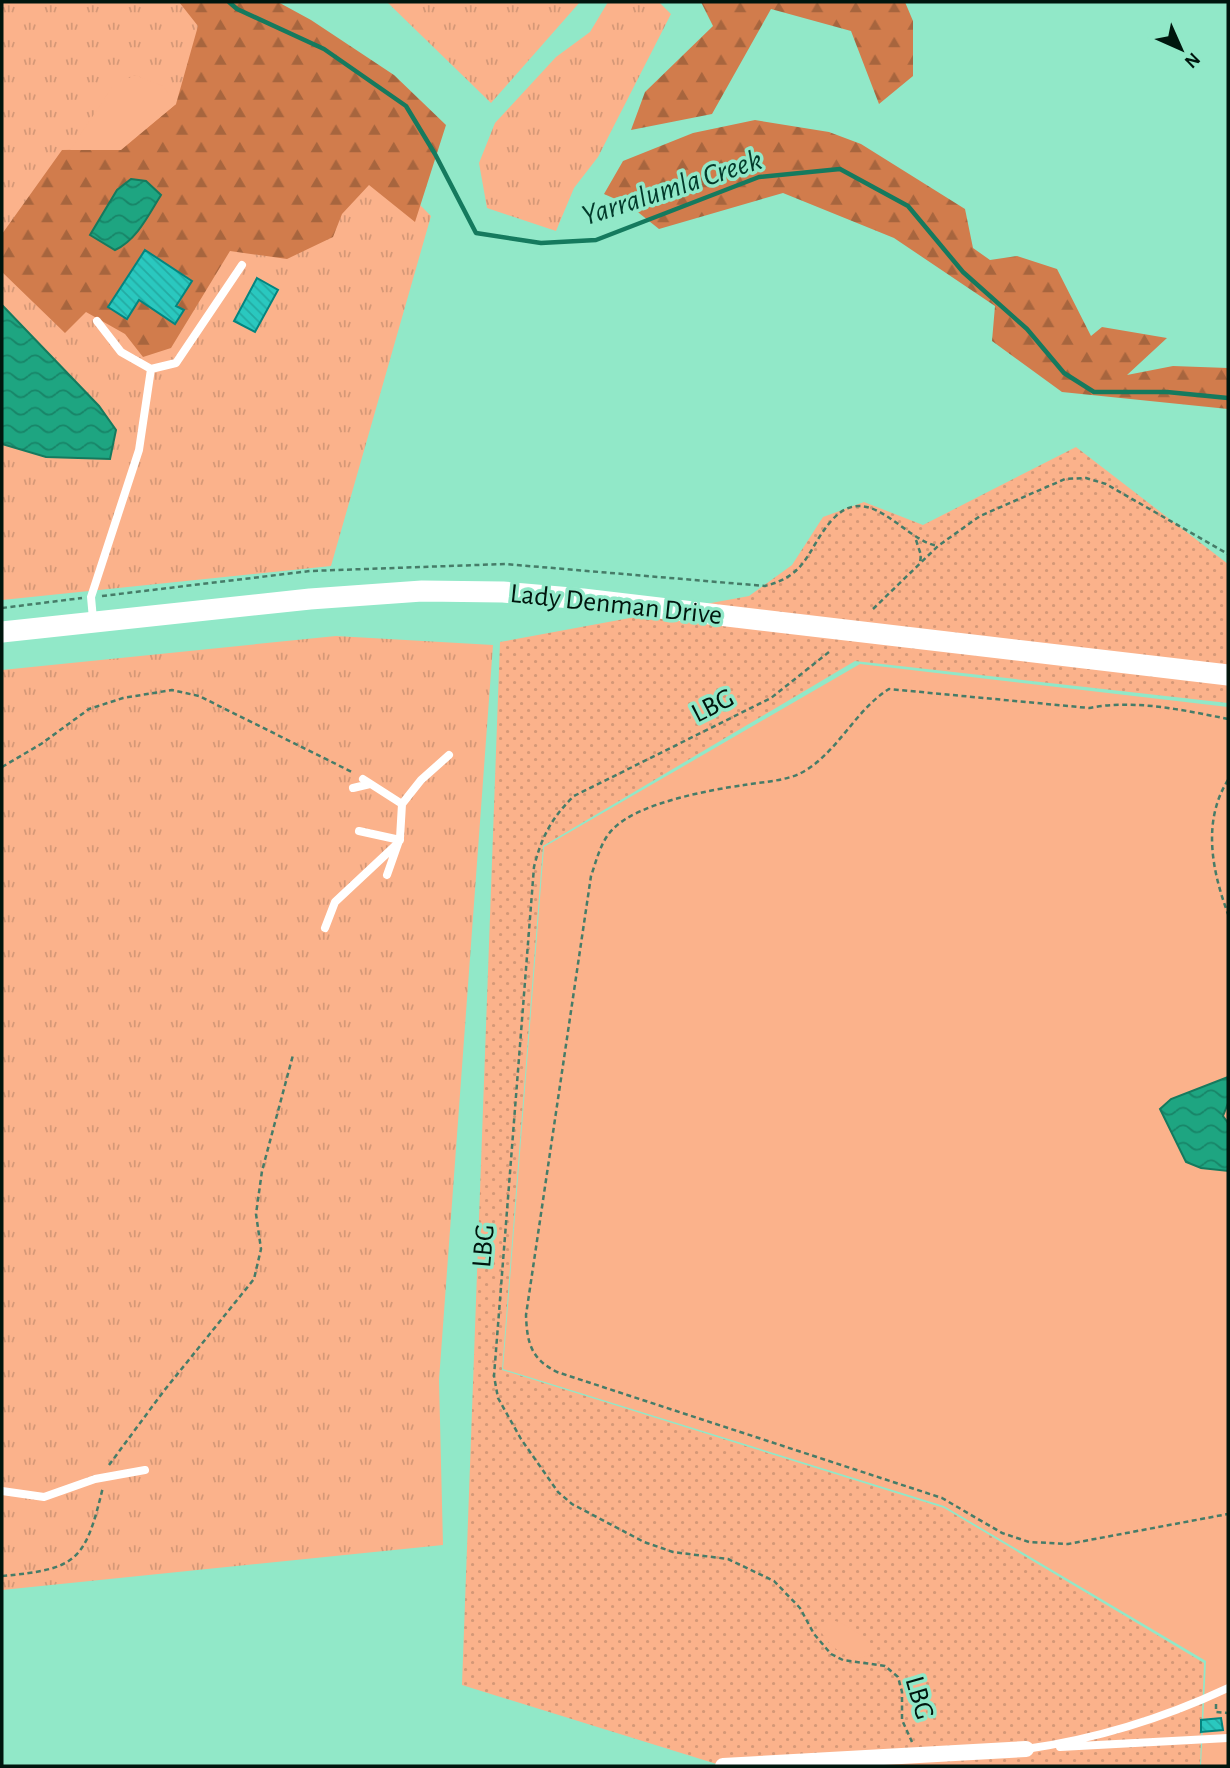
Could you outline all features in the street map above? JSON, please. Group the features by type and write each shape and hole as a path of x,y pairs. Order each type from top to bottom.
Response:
{"street":[{"name":"Lady Denman Drive","path":"2,632 324,598 422,591 503,592 583,599 1228,676"},
{"path":"723,1766 1026,1749"}],"lane":[{"path":"97,321 121,352 151,369 176,363 242,265"},
{"path":"93,622 91,597 139,450 151,369"},
{"path":"387,875 399,841 402,804 421,780 449,755"},
{"path":"353,788 366,781 402,804"},
{"path":"359,831 399,841"},
{"path":"325,928 335,901 399,841"},
{"path":"2,1491 44,1497 105,1477 145,1469"},
{"path":"1026,1749 1066,1742 1148,1720 1228,1688"},
{"path":"1026,1749 1228,1738"}],"path":[{"path":"873,609 937,546 979,516 1054,483 1075,478 1106,484 1228,554"},
{"path":"2,608 310,570 505,564 754,587 777,583 797,571 832,520 848,509 860,507 878,510 898,522 916,539 937,546"},
{"path":"916,539 921,555 920,563"},
{"name":"LBG","path":"829,652 771,698 574,796 555,817 540,841 534,867 494,1376 498,1398 521,1439 545,1478 572,1504 658,1548 709,1555 747,1566 788,1592 831,1654 843,1660 885,1666 898,1677 902,1692 902,1720 912,1741 914,1756"},
{"path":"1228,719 1177,709 1109,704 1088,708 889,689 874,699 823,755 798,775 703,791 629,816 613,829 600,848 592,876 526,1315 528,1345 533,1356 557,1372 902,1488 942,1498 1002,1533 1029,1542 1068,1544 1228,1514"},
{"path":"2,767 41,744 89,709 123,698 172,690 200,696 366,781"},
{"path":"1228,780 1219,795 1210,837 1217,885 1228,914"},
{"path":"2,1576 50,1570 74,1561 92,1531 107,1467 254,1279 261,1249 256,1214 262,1171 293,1055"},
{"path":"1217,1693 1216,1712 1228,1713"}],"green space":[{"path":"2,2 217,2 431,216 331,566 2,600"},
{"path":"179,2 278,2 311,20 394,75 446,125 415,222 369,185 342,214 333,237 287,259 230,251 171,348 143,357 125,334 86,312 65,333 2,272 2,234 62,150 121,149 176,104 198,26"},
{"path":"387,2 580,2 491,103"},
{"path":"608,2 659,2 671,14 598,157 574,188 556,231 487,208 479,163 495,123 556,57 590,32"},
{"path":"701,2 905,2 913,21 913,76 879,104 851,31 771,9 712,114 631,130 645,92 713,26"},
{"path":"135,75 163,86 176,104 121,150 70,150 113,86"},
{"path":"755,120 829,132 861,144 965,209 973,248 990,260 1017,256 1057,269 1091,336 1102,327 1167,338 1127,375 1173,366 1228,368 1228,409 1062,392 992,341 995,306 894,238 783,193 659,229 629,205 604,194 623,161 693,133"},
{"path":"1076,447 1228,564 1228,703 855,661 543,846 502,1370 944,1508 1204,1663 1200,1766 723,1766 462,1685 500,642 749,596 792,565 823,517 864,502 923,525"},
{"path":"336,636 493,645 439,1380 443,1545 2,1590 2,670"},
{"path":"860,664 1228,707 1228,1766 1201,1766 1206,1661 944,1506 503,1369 544,847"},
{"path":"829,1619 847,1626 873,1646 870,1655 855,1657 840,1652 833,1646 819,1627"}],"water":[{"path":"131,179 146,181 161,195 136,233 115,250 90,235 117,190"},
{"path":"2,305 99,406 116,430 110,459 46,457 2,444"},
{"path":"1228,1077 1228,1103 1223,1116 1228,1123 1228,1171 1201,1168 1186,1162 1160,1109 1171,1099"}],"building":[{"path":"145,250 192,281 176,306 184,310 175,324 139,300 127,319 108,307"},
{"path":"257,278 278,290 255,332 234,321"},
{"path":"1221,1718 1223,1730 1201,1732 1201,1720"}],"waterway":[{"name":"Yarralumla Creek","path":"229,2 237,9 324,49 406,106 435,154 476,233 541,243 596,240 759,177 840,169 908,206 963,272 1027,329 1064,373 1094,392 1167,392 1228,398"}]}
